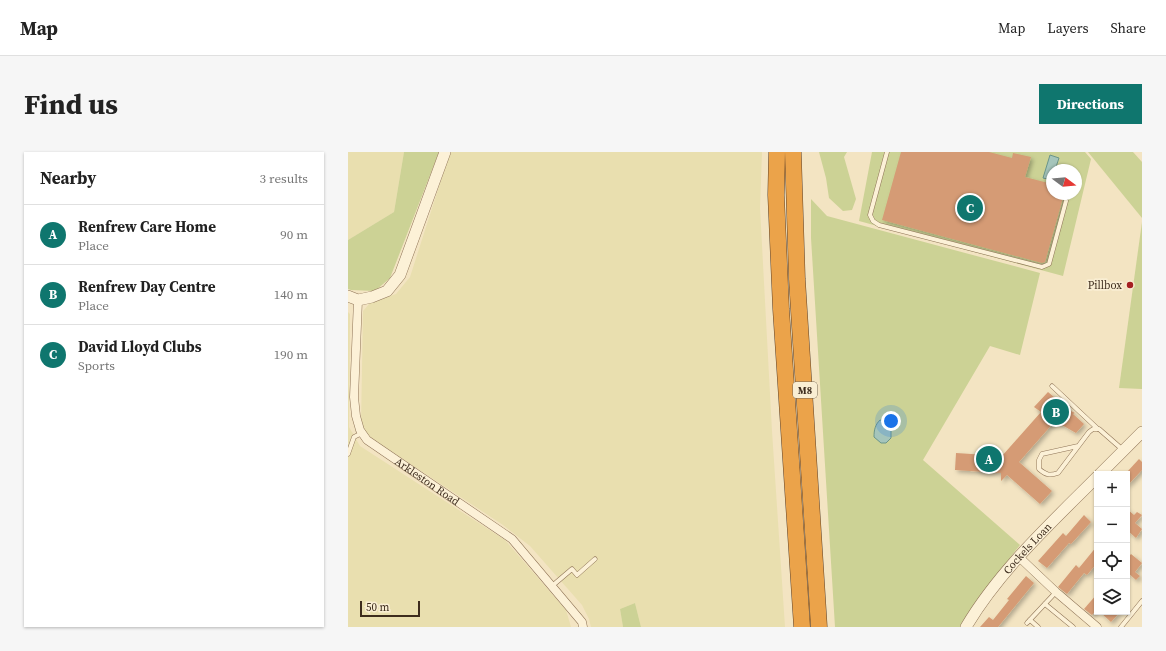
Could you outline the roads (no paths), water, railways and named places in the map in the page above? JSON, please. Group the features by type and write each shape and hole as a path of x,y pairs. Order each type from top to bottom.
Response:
{"highway":[{"name":"M8","path":"777,152 777,202 782,309 802,627"},
{"name":"M8","path":"793,152 797,279 819,627"}],"street":[{"name":"Arkleston Road","path":"445,152 400,275 387,291 372,297 353,298 354,397 356,416 362,433 367,440 512,539 582,622 583,627"},
{"path":"1103,471 1142,432"},
{"name":"Cockels Loan","path":"966,627 988,595 1019,557 1094,480"},
{"path":"1019,557 1056,592 1097,627"}],"lane":[{"path":"887,152 870,215 873,221 879,225 1042,267 1049,264 1066,201"},
{"path":"1052,386 1123,450"},
{"path":"1078,446 1042,454 1039,460 1039,469 1044,474 1051,476 1058,473 1089,432 1093,429 1099,429"},
{"path":"348,454 354,437 362,433"},
{"path":"552,587 572,570 577,575 595,558"},
{"path":"1038,627 1029,622 1056,592"},
{"path":"1120,627 1142,601"},
{"path":"1045,604 1073,627"}],"water":[{"path":"1050,155 1059,158 1057,164 1047,164"},
{"path":"1046,168 1046,179 1043,178"},
{"path":"880,420 887,422 891,430 891,438 886,443 881,443 874,437 875,428"}],"place":[{"name":"David Lloyd Clubs","path":"970,208"},
{"name":"Pillbox","path":"1130,285"},
{"name":"Renfrew Day Centre","path":"1056,412"},
{"name":"Renfrew Care Home","path":"989,459"}]}
